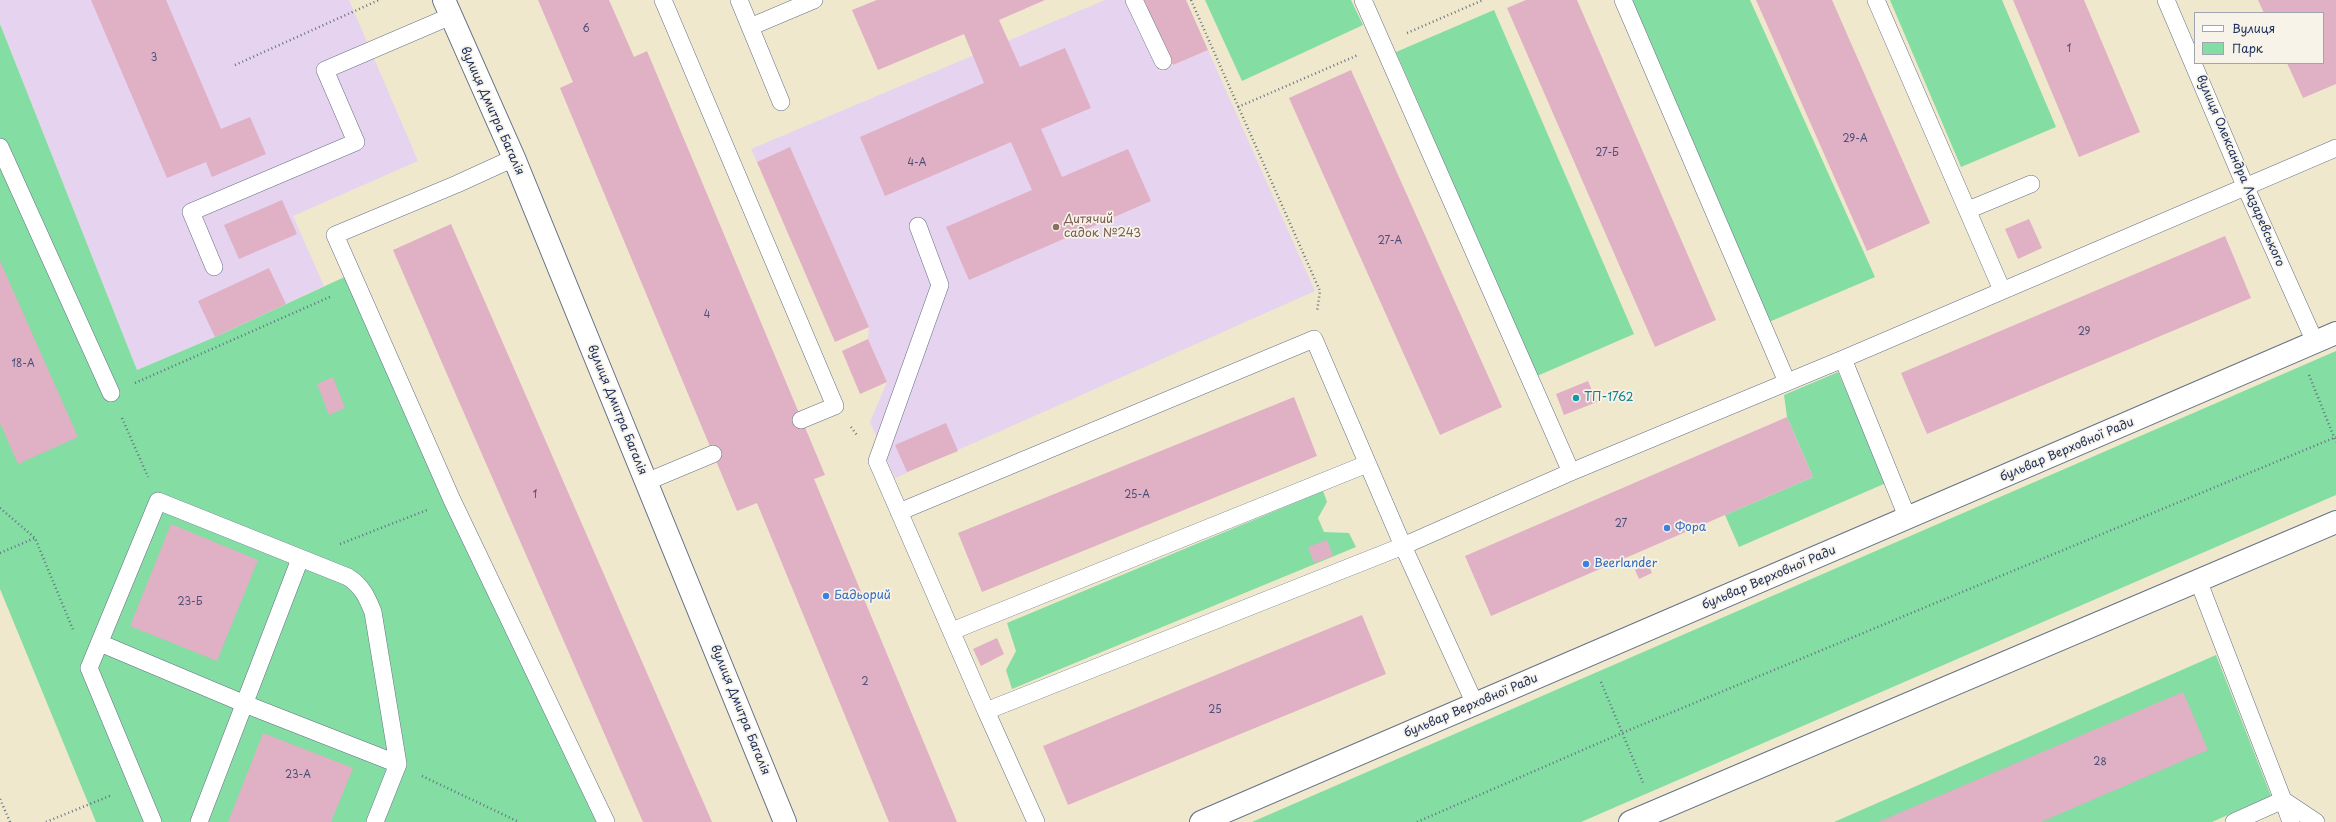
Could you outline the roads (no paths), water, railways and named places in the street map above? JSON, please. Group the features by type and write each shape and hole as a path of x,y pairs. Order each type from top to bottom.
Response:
{"street":[{"name":"вулиця Дмитра Багалія","path":"447,8 514,158 786,822"},
{"name":"бульвар Верховної Ради","path":"1201,822 1908,519 2336,333"},
{"path":"1630,822 2336,522"}],"lane":[{"path":"663,0 835,406 801,420"},
{"path":"739,0 781,102"},
{"path":"750,27 814,0"},
{"path":"1134,0 1163,61"},
{"path":"1363,0 1571,472"},
{"path":"1623,0 1787,382"},
{"path":"1876,0 2002,290"},
{"name":"вулиця Олександра Лазаревського","path":"2166,0 2246,188 2307,346"},
{"path":"214,267 191,212 356,142 325,70 447,8"},
{"path":"0,147 111,393"},
{"path":"986,711 1403,546 1571,472 1843,359 2002,290 2246,188 2336,148"},
{"path":"514,158 457,184 335,235 356,286 452,500 606,822"},
{"path":"1968,210 2031,184"},
{"path":"918,226 940,285 877,461 1036,822"},
{"path":"899,512 1314,339 1403,546 1475,704"},
{"path":"1843,359 1908,519"},
{"path":"646,482 713,454"},
{"path":"952,631 1367,464"},
{"path":"153,822 89,668 158,501 348,577 359,584 367,596 373,612 398,764 375,822"},
{"path":"199,822 300,559"},
{"path":"2198,580 2291,822"},
{"path":"100,643 245,704 398,764"},
{"path":"2234,822 2282,800"},
{"path":"2282,800 2316,822"}],"place":[{"name":"Дитячий садок №243","path":"1056,227"},
{"name":"ТП-1762","path":"1576,398"},
{"name":"Фора","path":"1667,528"},
{"name":"Beerlander","path":"1586,564"},
{"name":"Бадьорий","path":"826,596"}]}
